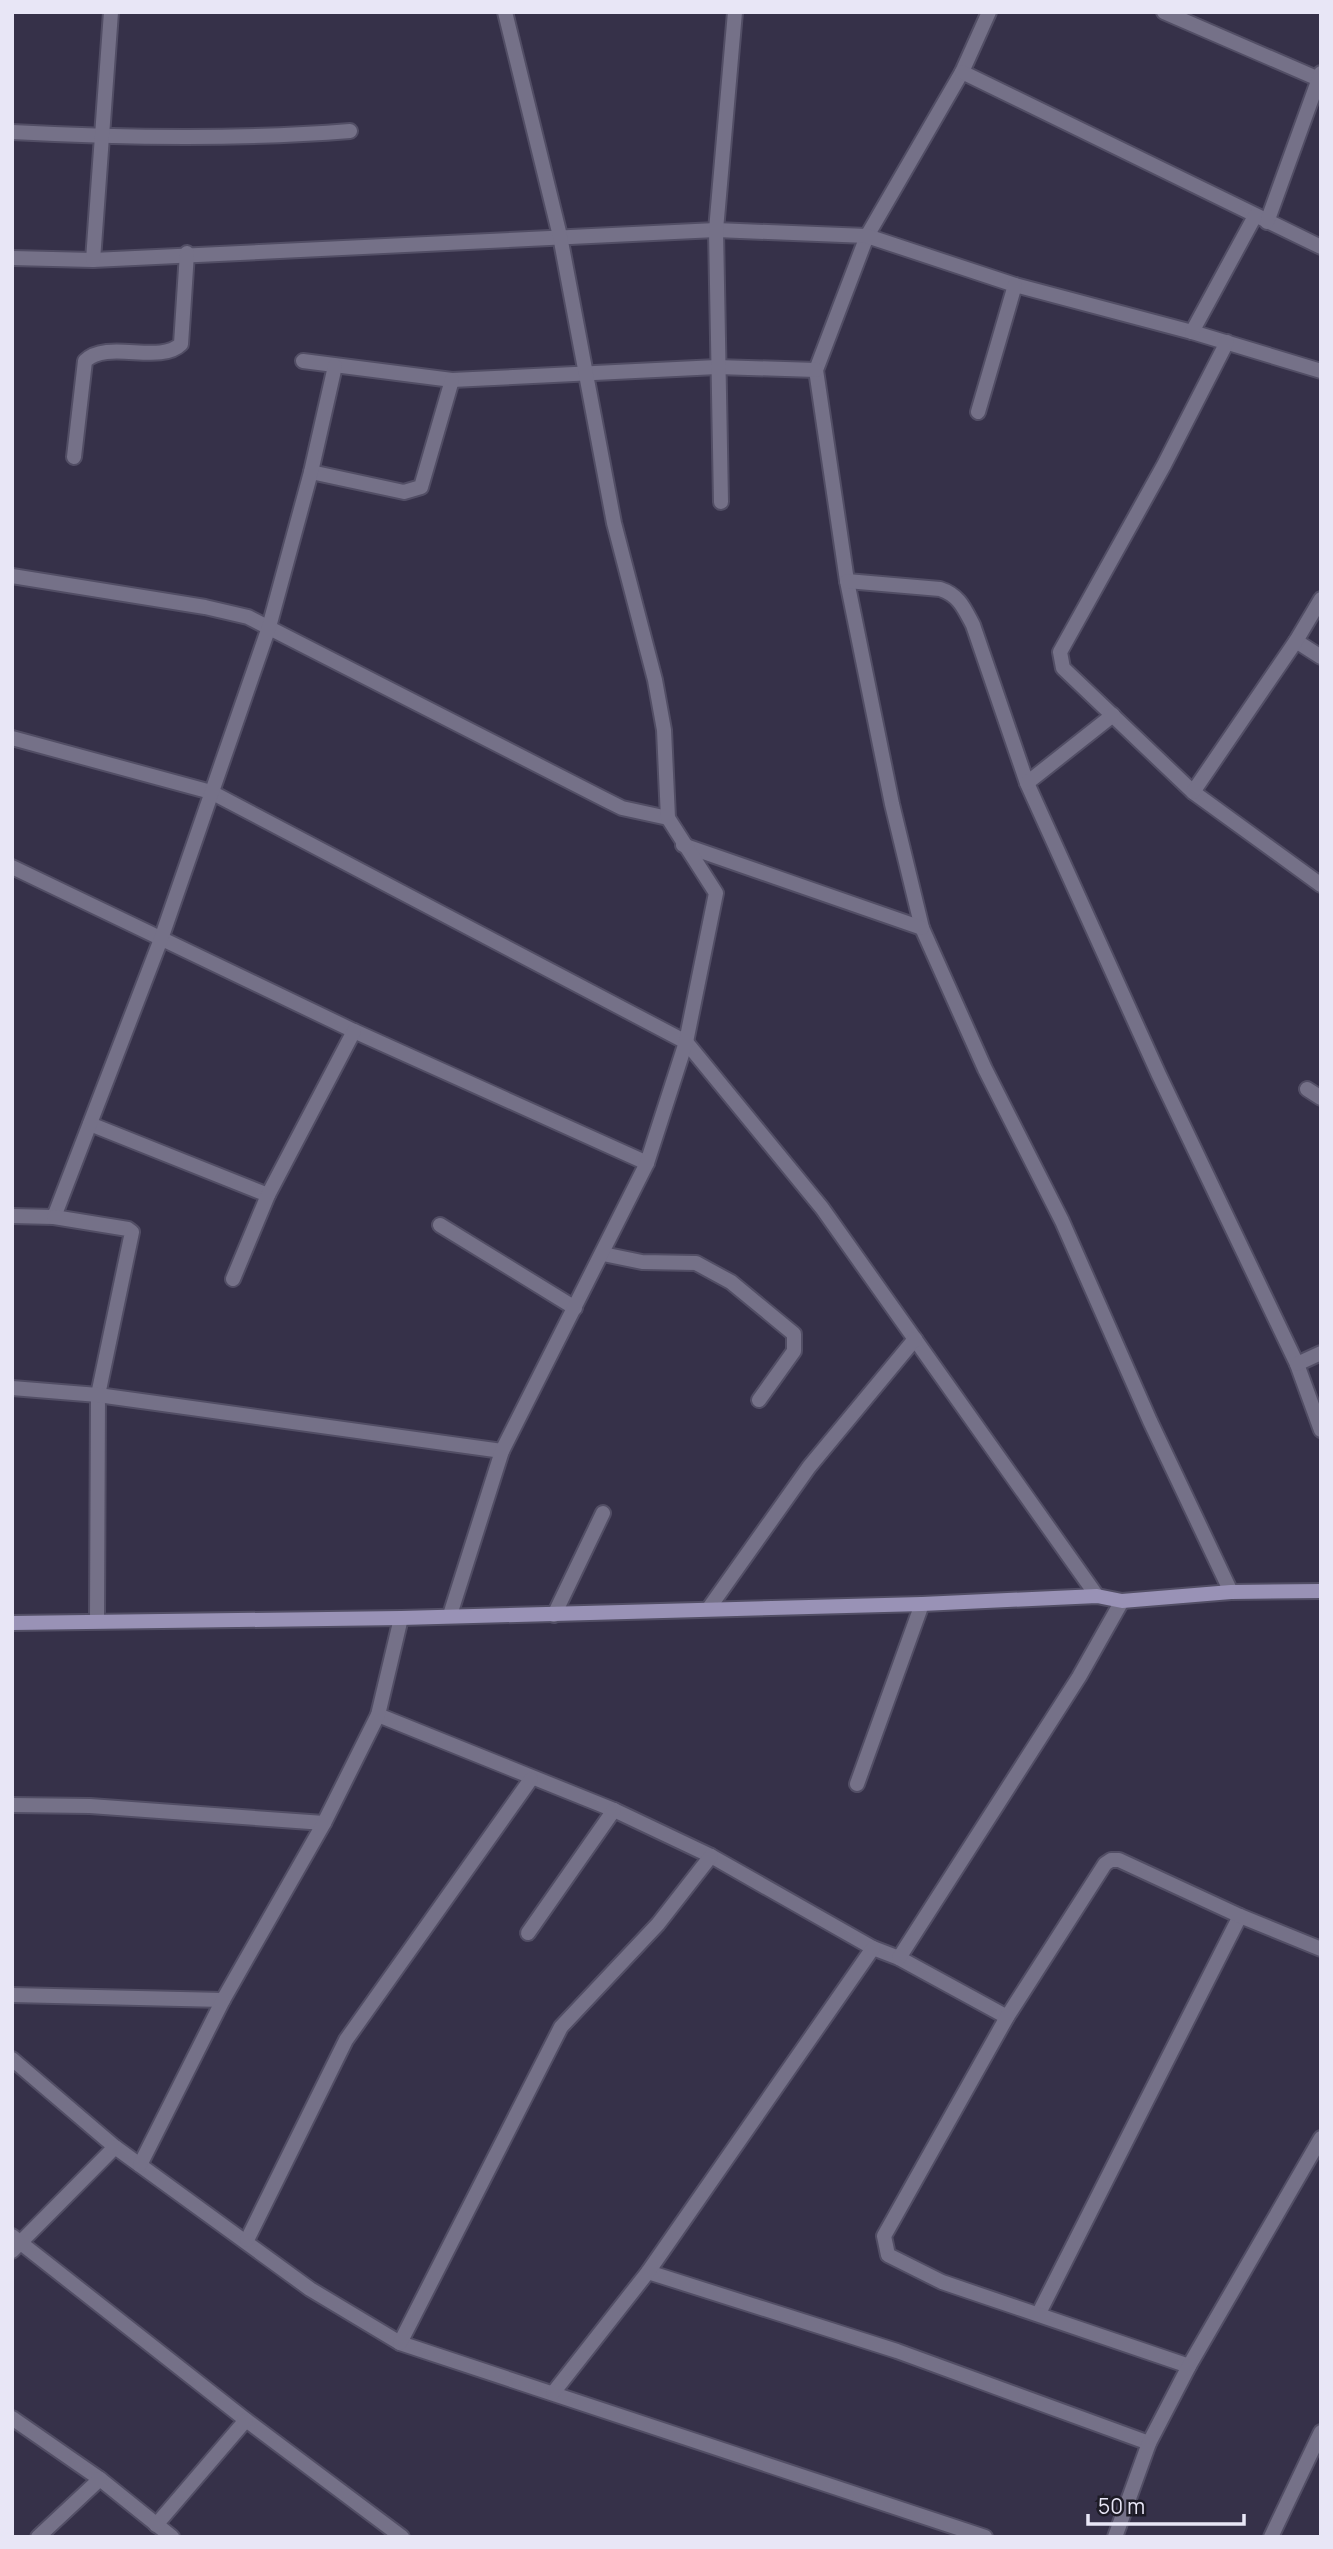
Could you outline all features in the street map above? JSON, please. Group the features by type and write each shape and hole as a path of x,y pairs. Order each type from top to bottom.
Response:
{"street":[{"path":"93,260 111,12"},
{"path":"450,1615 502,1451 647,1163 686,1042 716,893 668,818 664,730 655,680 614,523 584,373 561,236 505,12"},
{"path":"721,502 716,230 735,12"},
{"path":"989,12 962,72 867,236 816,370 847,581 892,804 922,928 985,1069 1062,1221 1150,1422 1231,1592"},
{"path":"1164,12 1320,77 1261,219 1192,332"},
{"path":"962,72 1321,247"},
{"path":"12,132 103,136 275,137 350,131"},
{"path":"12,258 93,260 187,253 716,230 867,236 1014,285 1192,332 1321,371"},
{"path":"74,457 85,361 96,353 168,351 181,344 187,253"},
{"path":"978,412 1014,285"},
{"path":"1227,342 1164,465 1060,652 1063,668 1193,792 1321,885"},
{"path":"303,361 452,380 717,367 816,370"},
{"path":"54,1217 162,939 269,627 312,472 335,366"},
{"path":"312,472 404,492 421,487 452,380"},
{"path":"12,576 205,607 248,617 604,800 622,808 668,818"},
{"path":"847,581 940,589 951,593 961,602 973,625 1027,783 1159,1075 1297,1364 1321,1430"},
{"path":"1193,792 1296,641 1321,599"},
{"path":"1296,641 1321,657"},
{"path":"1027,783 1113,715"},
{"path":"12,738 211,792 686,1042 822,1208 1097,1596"},
{"path":"683,845 922,928"},
{"path":"12,867 354,1031 647,1163"},
{"path":"233,1279 268,1195 354,1031"},
{"path":"1307,1090 1321,1098"},
{"path":"90,1124 268,1195"},
{"path":"12,1216 54,1217 128,1229 132,1232 99,1395 97,1620"},
{"path":"440,1225 575,1308"},
{"path":"603,1254 642,1262 696,1263 731,1282 783,1322 794,1334 794,1351 759,1401"},
{"path":"709,1608 809,1467 915,1339"},
{"path":"1297,1364 1321,1353"},
{"path":"12,1388 99,1395 502,1451"},
{"path":"554,1615 603,1513"},
{"path":"12,1623 554,1615 1097,1596 1122,1601 1231,1592 1321,1591"},
{"path":"899,1958 1079,1677 1122,1601"},
{"path":"857,1784 922,1604"},
{"path":"140,2165 223,2000 324,1823 378,1715 401,1618"},
{"path":"378,1715 531,1779 614,1810 712,1856 873,1948 899,1958 1007,2017"},
{"path":"247,2240 346,2040 531,1779"},
{"path":"12,1805 90,1807 324,1823"},
{"path":"528,1933 614,1810"},
{"path":"400,2343 561,2026 658,1924 712,1856"},
{"path":"1189,2367 942,2282 888,2255 884,2236 1007,2017 1105,1864 1111,1860 1119,1860 1240,1916 1321,1949"},
{"path":"1039,2314 1240,1916"},
{"path":"553,2393 648,2272 873,1948"},
{"path":"12,1995 223,2000"},
{"path":"12,2059 115,2147 247,2240 310,2289 400,2343 985,2537"},
{"path":"1115,2537 1149,2443 1189,2367 1321,2138"},
{"path":"115,2147 15,2243 402,2537"},
{"path":"648,2272 897,2351 1149,2443"},
{"path":"12,2418 100,2479 172,2537"},
{"path":"156,2525 246,2420"},
{"path":"1271,2537 1321,2432"},
{"path":"38,2537 100,2479"}]}
